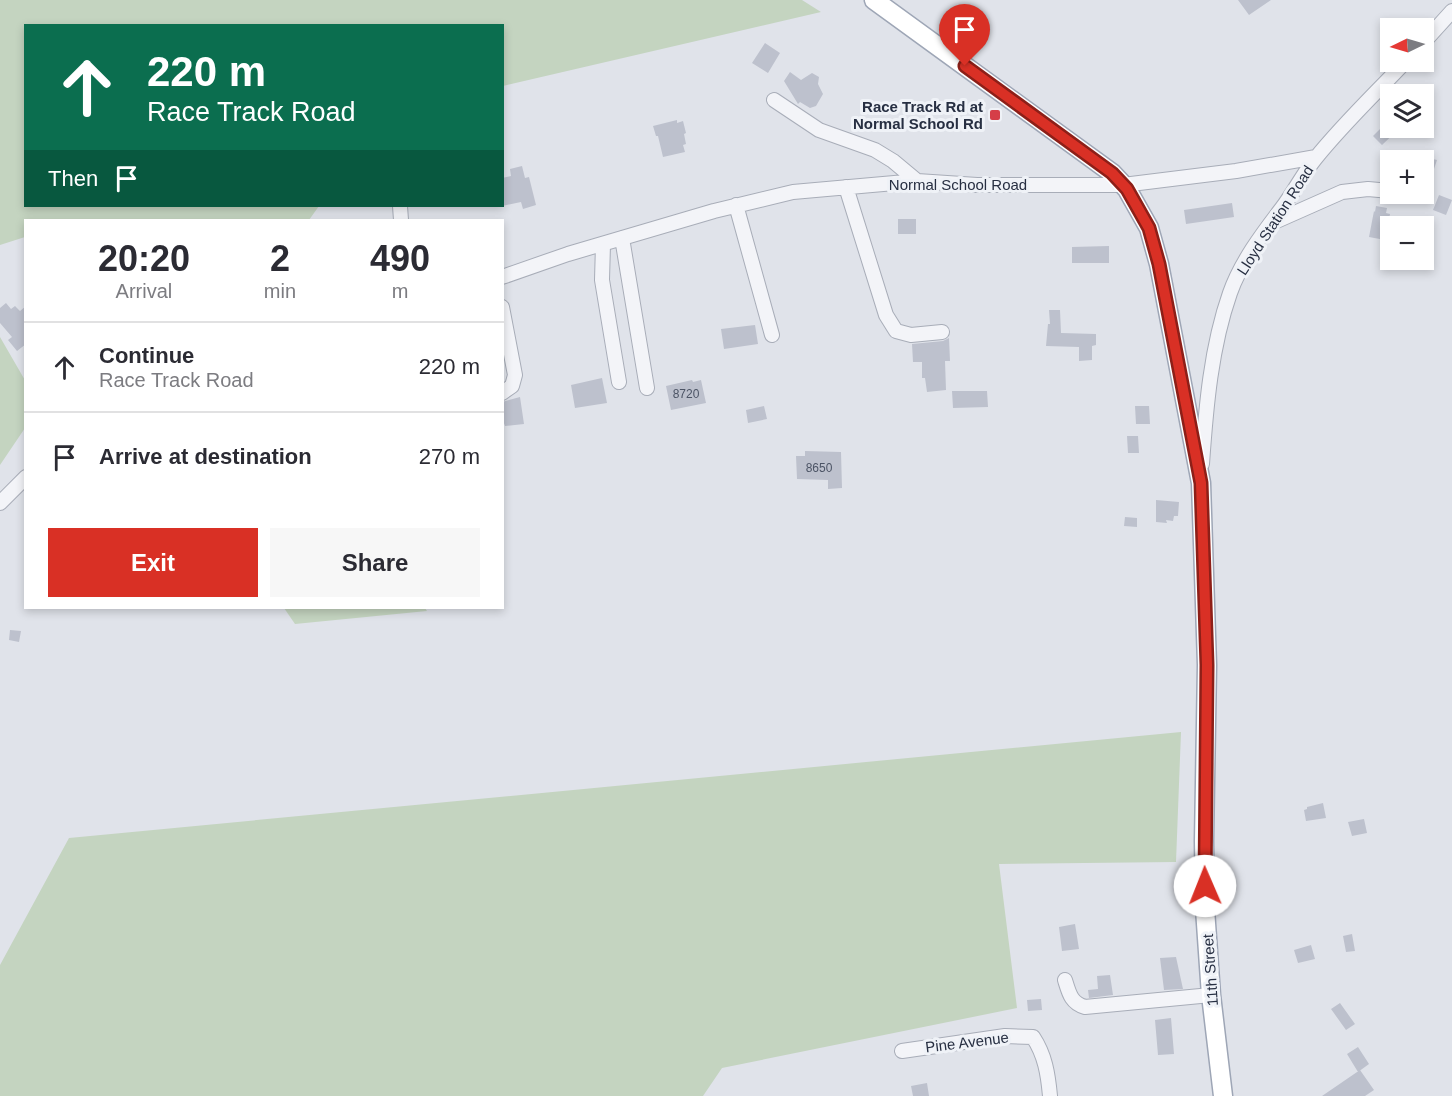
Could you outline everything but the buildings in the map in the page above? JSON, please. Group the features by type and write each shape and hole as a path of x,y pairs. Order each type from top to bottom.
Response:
{"main road":[{"name":"11th Street","path":"874,0 1112,173 1124,185 1149,228 1159,264 1201,483 1207,665 1205,886 1211,995 1223,1096"}],"street":[{"path":"1434,31 1452,11"},
{"name":"Lloyd Station Road","path":"1201,483 1205,422 1216,344 1237,277 1314,160 1396,72"},
{"path":"774,100 819,130 875,150 893,161 917,181"},
{"name":"Normal School Road","path":"504,276 622,238 736,205 793,192 917,181 976,184 1124,185 1314,160"},
{"path":"846,187 886,315 896,331 911,335 942,332"},
{"path":"1270,224 1341,192 1380,190"},
{"path":"736,205 772,335"},
{"path":"622,238 647,388"},
{"path":"603,244 602,280 619,382"},
{"path":"504,317 515,375 512,386 504,392"},
{"path":"0,503 24,479"},
{"path":"1065,980 1071,999 1085,1006 1211,995"},
{"name":"Pine Avenue","path":"902,1051 1005,1036 1032,1037 1041,1050 1048,1074 1050,1096"}],"green space":[{"path":"0,0 802,0 821,12 504,86 504,24 24,24 24,207 318,207 310,219 24,219 24,237 0,245"},
{"path":"0,337 24,379 24,429 0,465"},
{"path":"285,609 426,609 427,611 295,624"},
{"path":"1181,732 1176,862 999,864 1017,1008 722,1068 703,1096 0,1096 0,965 69,838"}],"place":[{"name":"Race Track Rd at Normal School Rd","path":"995,115"}],"route":[{"path":"965,66 1112,173 1127,189 1149,228 1159,264 1201,483 1207,665 1205,886"}]}
